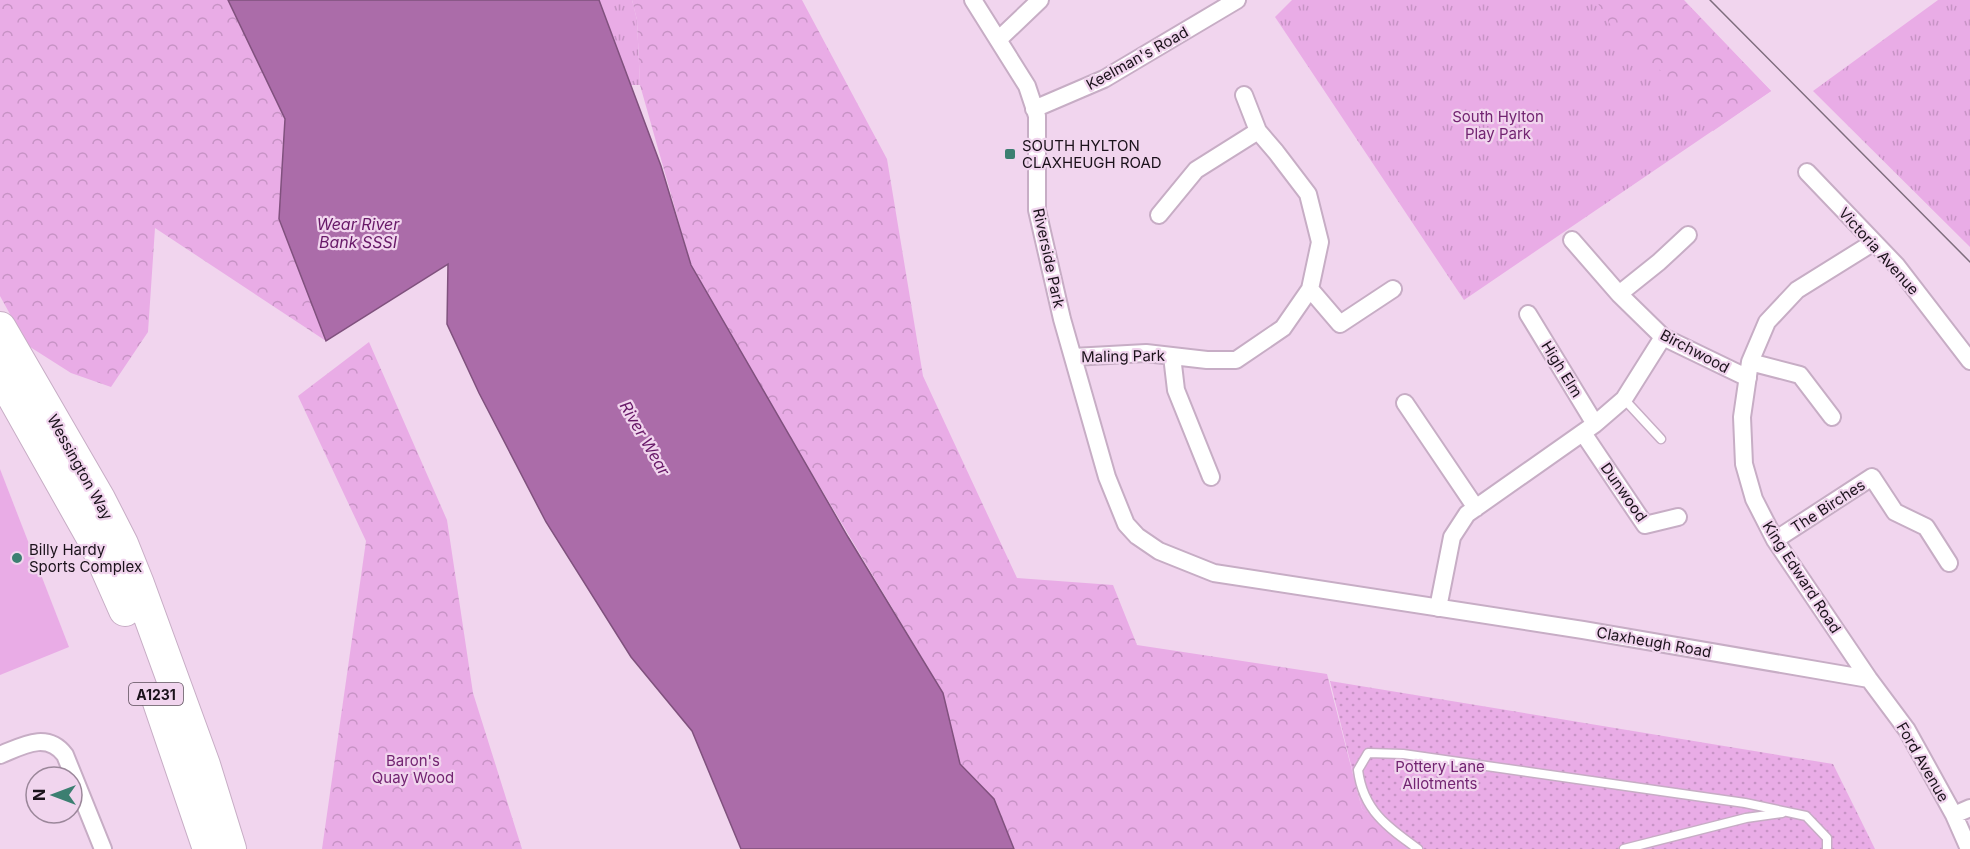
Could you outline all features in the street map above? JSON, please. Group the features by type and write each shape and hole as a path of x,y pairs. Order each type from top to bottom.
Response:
{"highway":[{"name":"Wessington Way","path":"0,328 99,499 122,544 204,765 230,849"},
{"name":"Wessington Way","path":"0,373 84,533 115,584 209,849"}],"street":[{"name":"Riverside Park","path":"973,0 1027,86 1037,116 1037,210 1062,319 1107,477 1126,524"},
{"path":"998,40 1040,0"},
{"name":"Keelman's Road","path":"1034,109 1104,79 1237,0"},
{"name":"Maling Park","path":"1073,357 1146,353 1208,360 1236,360 1283,328 1310,289 1320,242 1308,194 1258,131 1244,94"},
{"path":"1159,215 1196,170 1258,131"},
{"name":"Victoria Avenue","path":"1807,172 1897,266 1970,361"},
{"path":"1619,294 1688,236"},
{"name":"Birchwood","path":"1572,240 1619,294 1663,337 1749,370 1800,375 1832,417"},
{"name":"King Edward Road","path":"1869,679 1775,540 1754,499 1744,464 1742,417 1749,370 1767,322 1797,290 1874,242"},
{"path":"1310,289 1340,324 1393,289"},
{"name":"High Elm","path":"1528,314 1589,429"},
{"path":"1438,608 1452,537 1467,514 1589,429 1624,399 1663,337"},
{"name":"Maling Park","path":"1173,356 1176,390 1211,477"},
{"path":"1405,403 1476,507"},
{"name":"Dunwood","path":"1589,429 1645,525 1677,517"},
{"name":"The Birches","path":"1775,540 1872,477 1895,512 1926,527 1949,562"},
{"name":"Claxheugh Road","path":"1126,524 1137,536 1159,551 1214,573 1582,630 1869,679"},
{"name":"Ford Avenue","path":"1869,679 1907,730 1954,815 1969,849"},
{"path":"0,755 40,741 60,748 104,849"},
{"path":"1954,815 1970,808"}],"lane":[{"path":"1624,399 1661,439"},
{"path":"1418,849 1386,827 1367,801 1360,785 1358,770 1368,753 1415,756 1788,812 1806,816 1827,838 1827,849"},
{"path":"1624,849 1746,818 1788,812"}],"green space":[{"path":"0,0 228,0 285,119 279,219 326,341 155,228 148,332 111,387 71,373 27,345 0,296"},
{"path":"599,0 632,0 637,20 640,85 631,85"},
{"path":"632,0 802,0 887,159 923,376 1017,578 1113,585 1137,645 1327,674 1362,809 1417,849 1014,849 994,799 960,764 943,693 752,373 691,265 640,85 637,20"},
{"name":"South Hylton Play Park","path":"1292,0 1684,0 1771,91 1464,300 1275,17"},
{"path":"1596,0 1683,0 1771,91 1713,131 1663,72 1624,48"},
{"path":"1938,0 1970,0 1970,247 1813,91"},
{"name":"Baron's Quay Wood","path":"369,342 447,520 473,693 522,849 322,849 366,541 298,396"},
{"name":"Billy Hardy Sports Complex","path":"0,469 69,647 0,675"},
{"name":"Pottery Lane Allotments","path":"1330,681 1833,764 1875,849 1412,849 1362,809"}],"water":[{"path":"228,0 599,0 661,166 691,265 848,537 943,693 960,764 994,799 1014,849 741,849 692,731 631,657 546,522 479,393 447,324 448,264 326,341 279,219 285,119"}],"tram line":[{"path":"1710,0 1970,262"}],"place":[{"name":"SOUTH HYLTON CLAXHEUGH ROAD","path":"1010,154"},
{"name":"Billy Hardy Sports Complex","path":"17,558"}],"water label":[{"name":"Wear River Bank SSSI","path":"358,233"},
{"name":"River Wear","path":"645,438"}]}
